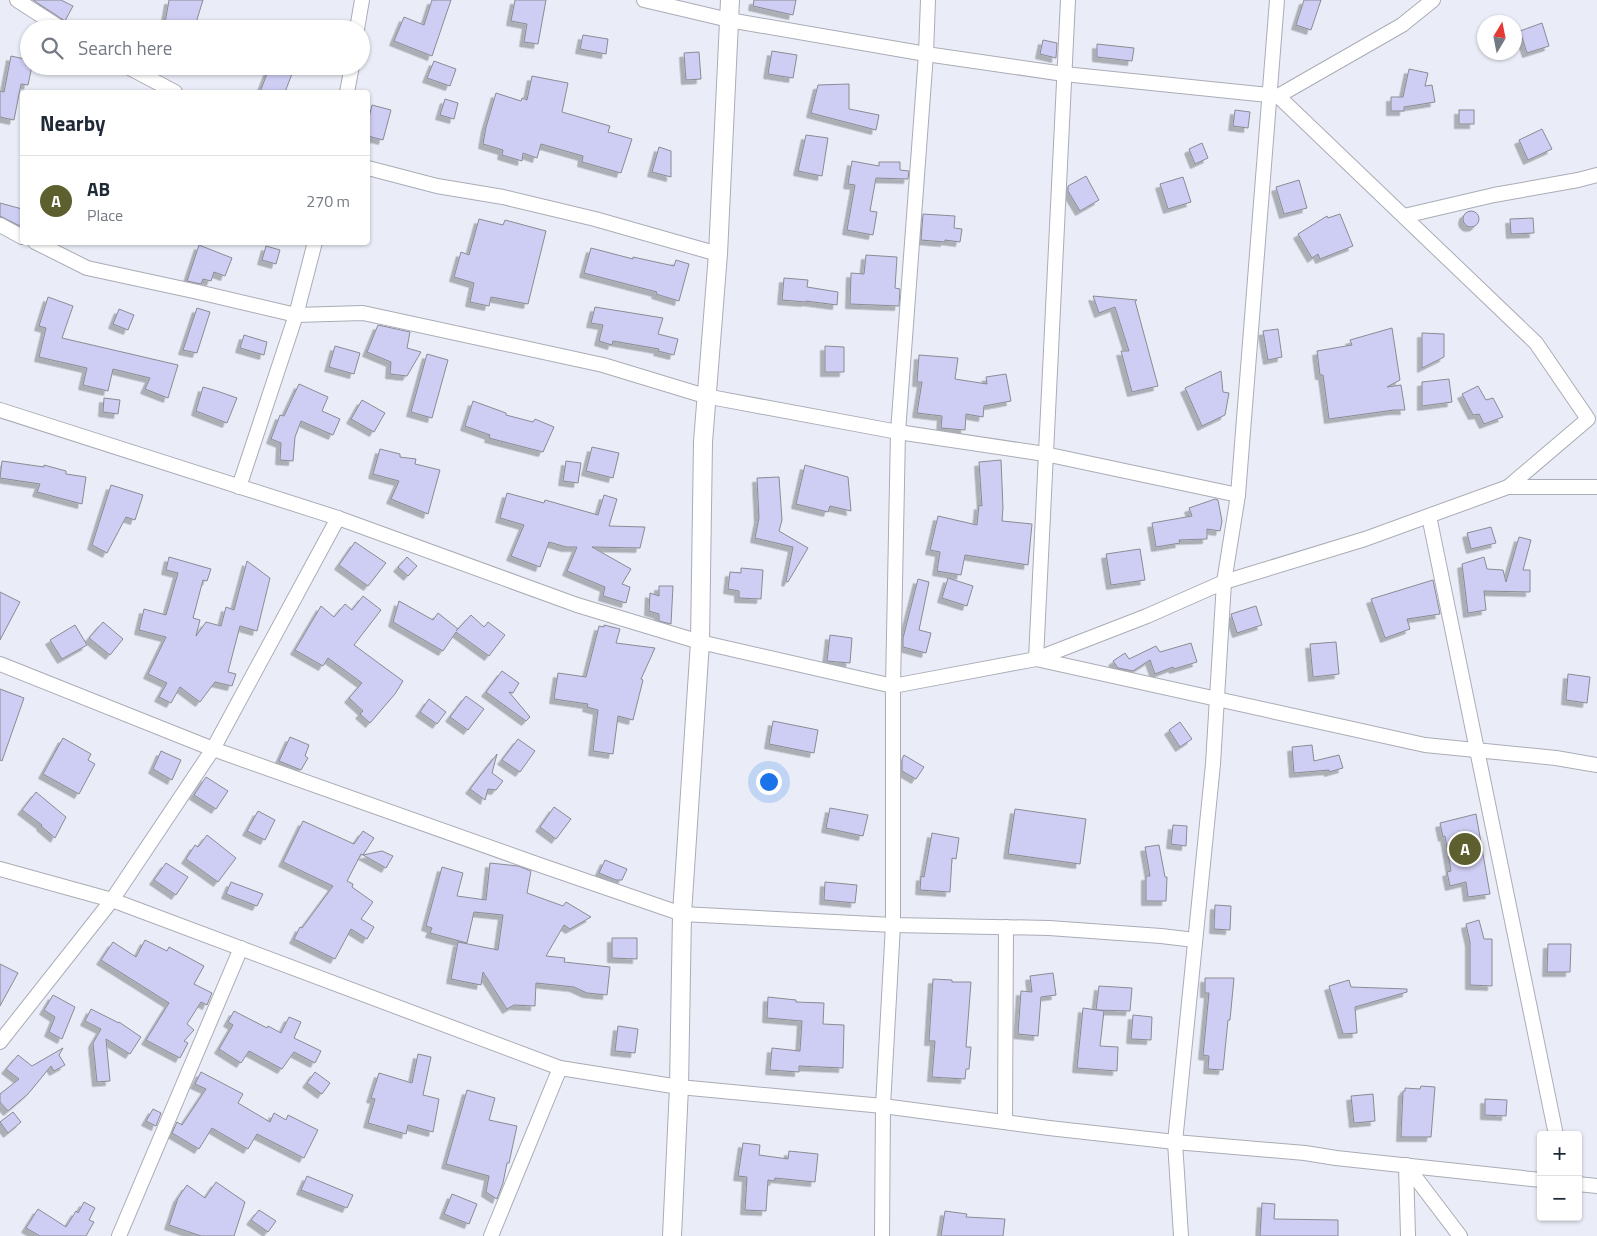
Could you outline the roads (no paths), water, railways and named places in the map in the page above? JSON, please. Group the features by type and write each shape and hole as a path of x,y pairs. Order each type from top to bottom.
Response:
{"street":[{"path":"17,0 48,20"},
{"path":"359,20 362,0"},
{"path":"644,0 729,20 926,54 1064,74 1274,96 1402,25 1434,0"},
{"path":"672,1236 679,1087 682,914 700,642 703,442 718,254 730,0"},
{"path":"882,1236 883,1106 893,924 893,686 898,432 926,54 928,0"},
{"path":"1036,659 1068,0"},
{"path":"1181,1236 1175,1142 1213,764 1224,582 1238,495 1274,96 1277,0"},
{"path":"143,75 171,90"},
{"path":"347,90 350,75"},
{"path":"0,410 338,518 577,605 700,642 893,686 1036,659 1147,616 1224,582 1365,539 1508,487 1592,417 1536,343 1404,216 1274,96"},
{"path":"370,169 437,186 503,197 718,254"},
{"path":"1404,216 1486,197 1597,175"},
{"path":"0,226 20,235"},
{"path":"41,245 87,268 296,315 363,313 603,365 706,396 898,432 1045,454 1238,495"},
{"path":"239,487 296,315 314,245"},
{"path":"1508,487 1597,487"},
{"path":"1429,516 1555,1131"},
{"path":"0,1042 112,900 213,749 338,518"},
{"path":"1036,659 1424,744 1556,758 1597,765"},
{"path":"0,664 213,749 682,914 893,924 1006,927 1161,936 1195,940"},
{"path":"0,870 112,900 560,1068 679,1087 883,1106 1175,1142 1305,1153 1537,1180"},
{"path":"1005,1122 1006,927"},
{"path":"119,1236 241,948"},
{"path":"491,1236 560,1068"},
{"path":"1406,1165 1408,1236"},
{"path":"1406,1165 1460,1236"},
{"path":"1582,1184 1597,1186"}],"place":[{"name":"AB","path":"1465,849"}]}
